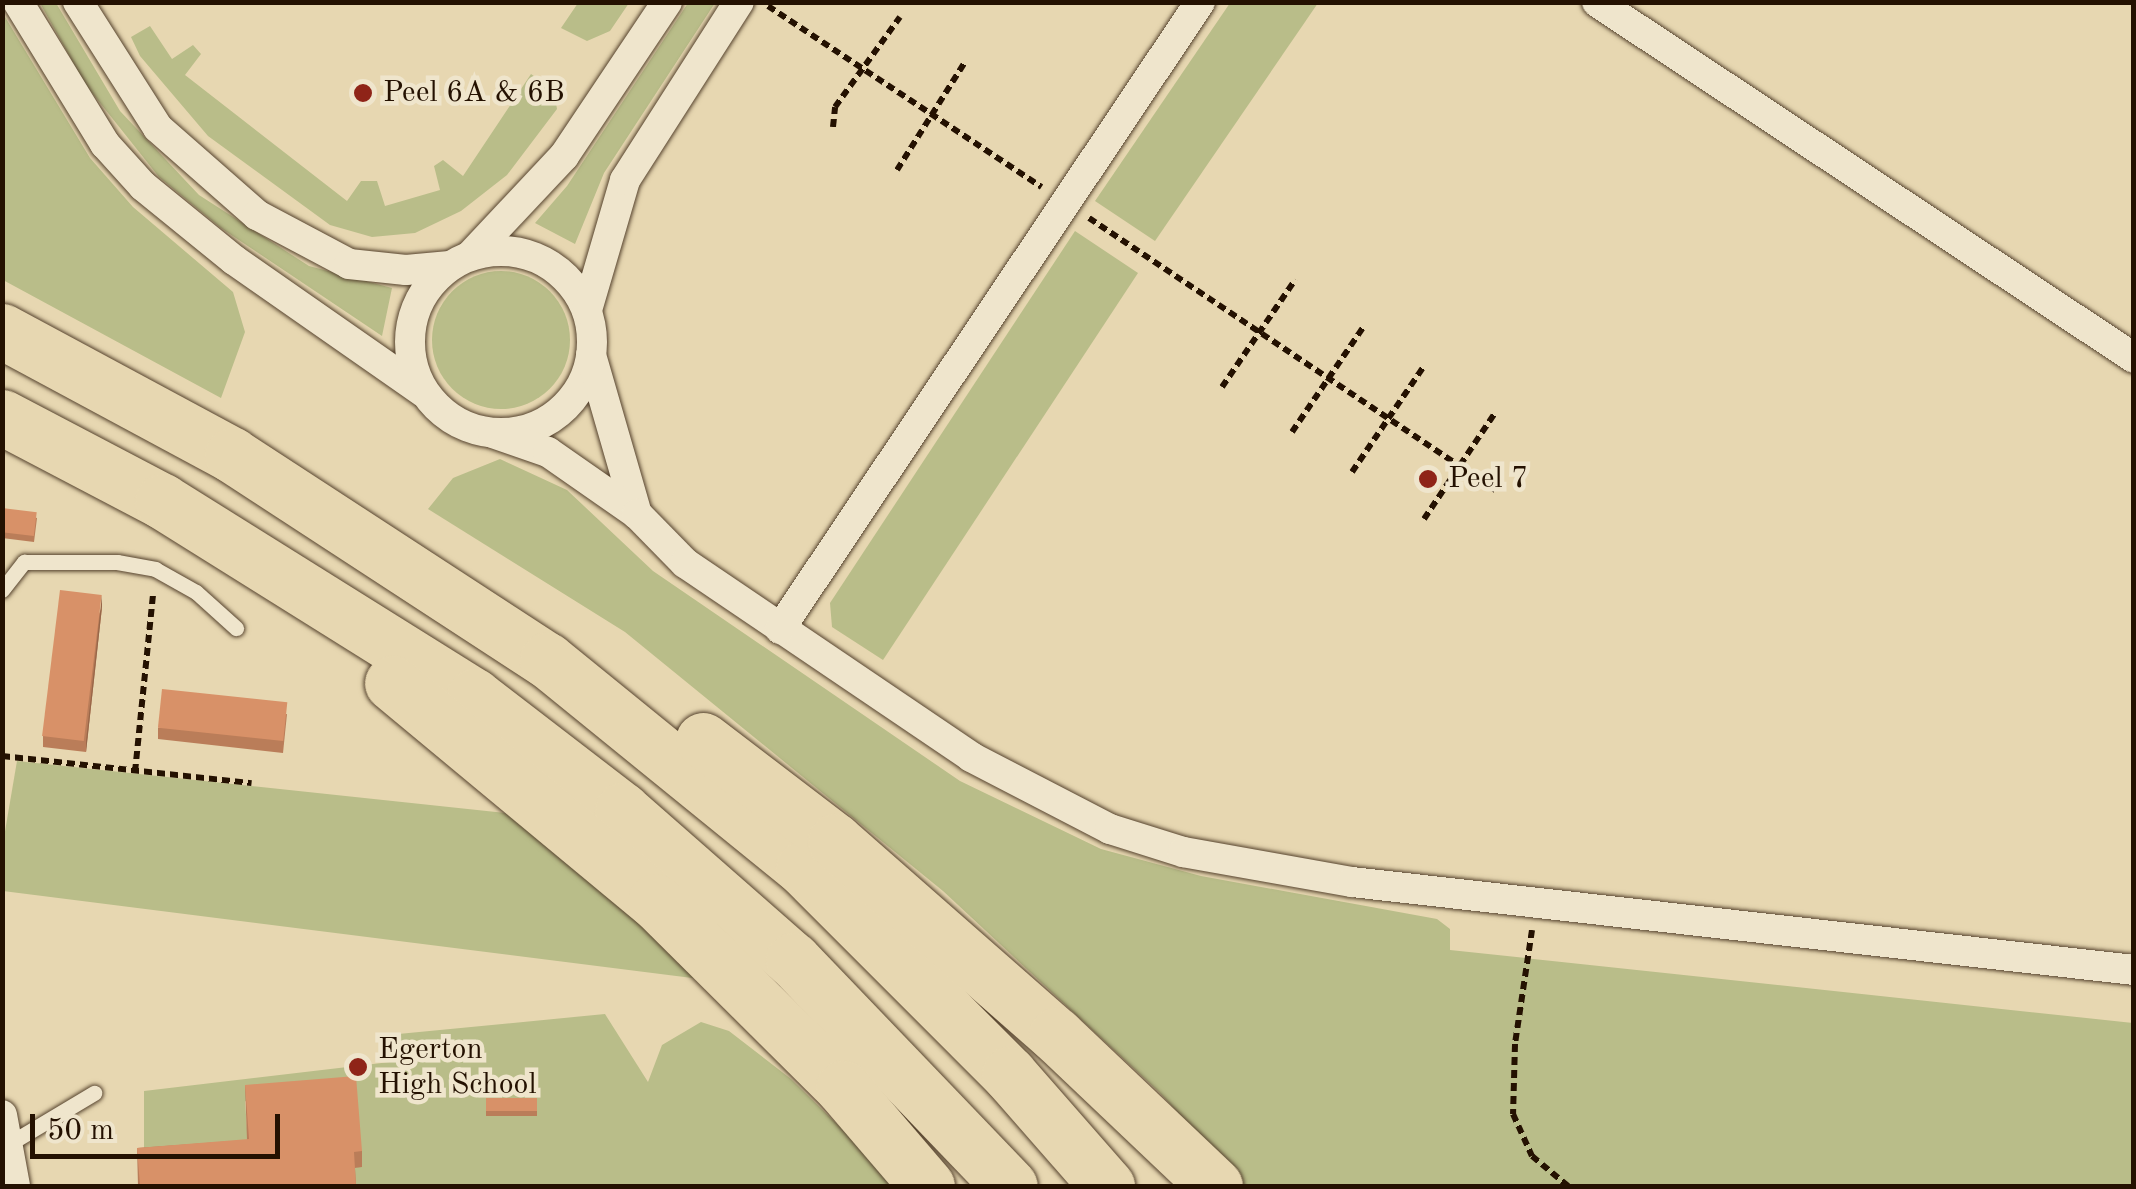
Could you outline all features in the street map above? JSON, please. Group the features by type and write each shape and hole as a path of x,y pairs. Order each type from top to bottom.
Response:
{"highway":[{"path":"2,331 232,455 404,562 648,703 744,768 1041,1022 1214,1186"},
{"path":"2,418 162,501 474,696 622,810 793,960 1010,1186"},
{"path":"162,501 268,593 472,743 590,842 749,989 927,1186"},
{"path":"404,562 547,660 803,868 1010,1074 1107,1186"}],"street":[{"path":"18,2 105,144 143,186 234,260 425,394 443,414 548,452 637,514 686,563 971,757 1110,829 1260,869 2134,970"},
{"path":"78,2 158,128 256,215 349,264 406,270 498,250 539,260 573,285 587,310"},
{"path":"425,394 412,367 412,324 429,285 460,260 564,156 667,2"},
{"path":"637,514 591,354 587,310 626,180 739,2"},
{"path":"780,629 1200,2"},
{"path":"1597,2 2134,358"},
{"path":"493,433 546,421 584,381 591,354"},
{"path":"7,1128 15,1186"}],"lane":[{"path":"2,590 24,562 60,557 155,569 196,592 236,628"},
{"path":"7,1128 94,1093"}],"path":[{"path":"763,2 1499,492"},
{"path":"832,128 836,107 900,18"},
{"path":"897,170 966,62"},
{"path":"1222,387 1295,280"},
{"path":"1292,432 1364,326"},
{"path":"1352,472 1424,366"},
{"path":"1424,519 1494,413"},
{"path":"135,772 155,569"},
{"path":"2,756 252,783"},
{"path":"1536,903 1515,1044 1514,1114 1532,1156 1568,1186"}],"green space":[{"path":"578,2 629,3 610,31 587,41 561,28"},
{"path":"40,3 56,3 120,111 199,195 309,266 392,288 382,336 221,228 159,177 85,84"},
{"path":"688,3 715,3 604,173 575,244 535,223 567,186"},
{"path":"1230,3 1318,3 1155,241 1095,201"},
{"path":"2,12 90,158 133,207 233,292 245,332 221,398 3,280"},
{"path":"150,26 172,59 193,45 201,54 185,75 347,201 361,181 377,181 385,206 440,190 434,166 443,160 463,176 531,74 554,91 557,109 507,175 461,211 415,233 372,237 330,225 208,136 140,56 131,37"},
{"path":"1075,231 1138,273 883,660 832,627 830,603"},
{"path":"501,271 527,276 550,291 565,314 570,340 565,366 550,389 527,404 501,409 475,404 452,389 437,366 432,340 437,314 452,291 475,276"},
{"path":"500,459 567,490 653,571 960,781 1101,849 1201,876 1437,919 1450,929 1450,950 2133,1023 2133,1186 1245,1186 1159,1092 943,891 625,632 428,509 453,478"},
{"path":"17,761 523,815 708,980 3,891 3,843"},
{"path":"605,1014 648,1082 662,1045 701,1022 729,1031 791,1079 900,1186 355,1186 354,1168 362,1166 245,1101 249,1156 144,1164 144,1091 390,1062 388,1035"}],"building":[{"path":"2,508 37,512 34,536 2,532"},
{"path":"60,590 102,595 84,741 42,736"},
{"path":"162,689 287,702 283,741 158,728"},
{"path":"356,1076 362,1151 354,1152 356,1186 140,1186 137,1148 249,1139 245,1085"},
{"path":"486,1098 537,1098 537,1111 486,1111"}],"place":[{"name":"Peel 6A & 6B","path":"363,93"},
{"name":"Peel 7","path":"1428,479"},
{"name":"Egerton High School","path":"358,1067"}]}
